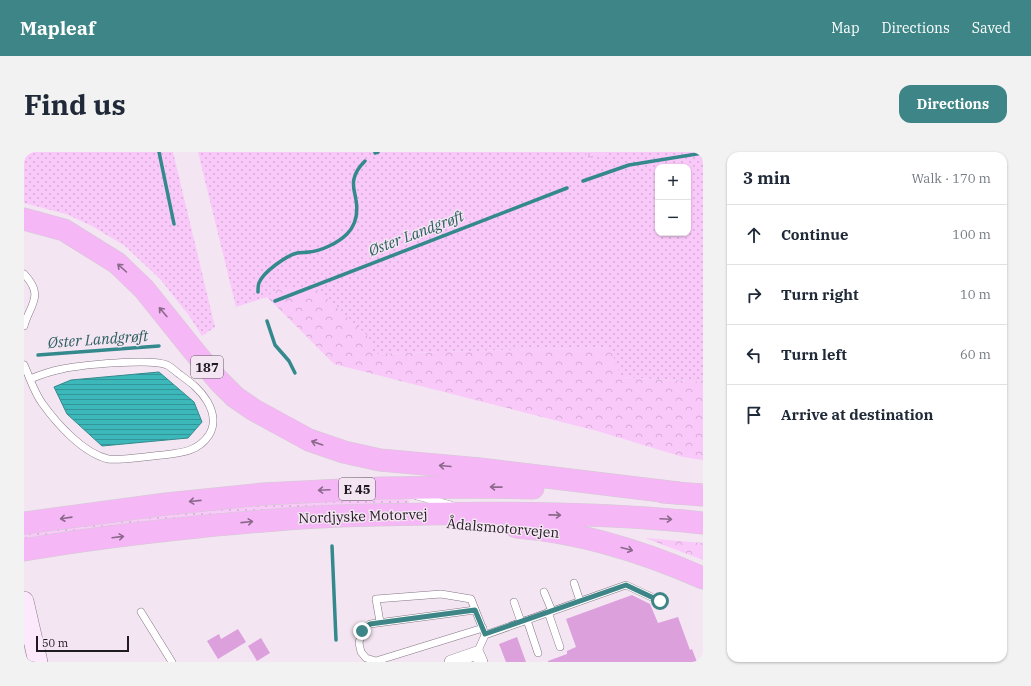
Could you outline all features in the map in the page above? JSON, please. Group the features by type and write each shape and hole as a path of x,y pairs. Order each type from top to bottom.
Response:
{"highway":[{"name":"187","path":"24,219 64,230 97,249 117,263 134,278 218,380 235,397 254,410 308,440 344,452 380,460 480,469 693,494"},
{"path":"24,232 97,249"},
{"name":"Nordjyske Motorvej","path":"24,523 166,504 263,494 382,488 570,488 693,494"},
{"name":"Nordjyske Motorvej","path":"24,550 158,532 257,521 320,517 487,513 613,516 703,523"},
{"name":"Ådalsmotorvejen","path":"320,517 539,528 635,551 703,578"}],"main road":[{"path":"25,607 38,662"}],"street":[{"path":"451,662 479,657"}],"lane":[{"path":"24,274 32,282 35,293 34,305 24,326"},
{"path":"24,365 30,379 42,402 59,424 78,442 95,455 109,460 187,452 201,445 210,434 213,422 212,411 198,389 166,365 152,362 110,363 61,369 30,379"},
{"path":"382,488 487,513"},
{"path":"574,583 580,601"},
{"path":"475,610 370,624 362,631 359,643 361,652 366,658 376,661 524,621 626,585 660,601"},
{"path":"544,592 560,647"},
{"path":"380,622 376,599 441,594 471,599 484,632 479,657"},
{"path":"514,602 538,653"},
{"path":"141,612 172,662"}],"green space":[{"path":"24,152 173,152 215,327 202,336 190,317 161,280 125,246 92,226 66,214 24,203"},
{"path":"198,152 586,152 589,160 612,152 703,152 703,382 621,377 609,347 373,354 277,289 267,297 236,307"},
{"path":"586,152 612,152 589,160"},
{"path":"315,288 369,337 373,354 610,347 621,377 703,382 703,460 683,457 597,431 334,364 267,297 277,289"},
{"path":"383,497 409,500 409,505 24,542 24,533 162,513 296,501"},
{"path":"645,538 703,543 703,560"}],"water":[{"path":"159,372 194,402 202,422 188,438 102,446 67,414 54,387 71,380"}],"building":[{"path":"632,595 650,604 658,623 678,617 690,650 692,649 697,662 548,662 567,654 567,651 576,647 566,619"},
{"path":"238,629 246,642 218,659 207,641 219,634 221,639"},
{"path":"517,637 526,662 506,662 499,644"},
{"path":"261,638 270,653 257,661 248,646"}],"waterway":[{"path":"159,152 174,224"},
{"name":"Øster Landgrøft","path":"583,181 629,165 703,153"},
{"path":"258,292 258,285 261,279 270,269 281,261 297,253 319,250 329,246 347,234 352,227 356,214 357,205 353,182 355,174 365,161"},
{"name":"Øster Landgrøft","path":"275,301 567,188"},
{"path":"267,321 275,345 289,361 295,373"},
{"name":"Øster Landgrøft","path":"38,355 159,346"},
{"path":"332,546 336,640"}],"route":[{"path":"362,631 370,624 475,610 485,634 626,585 660,601"}]}
